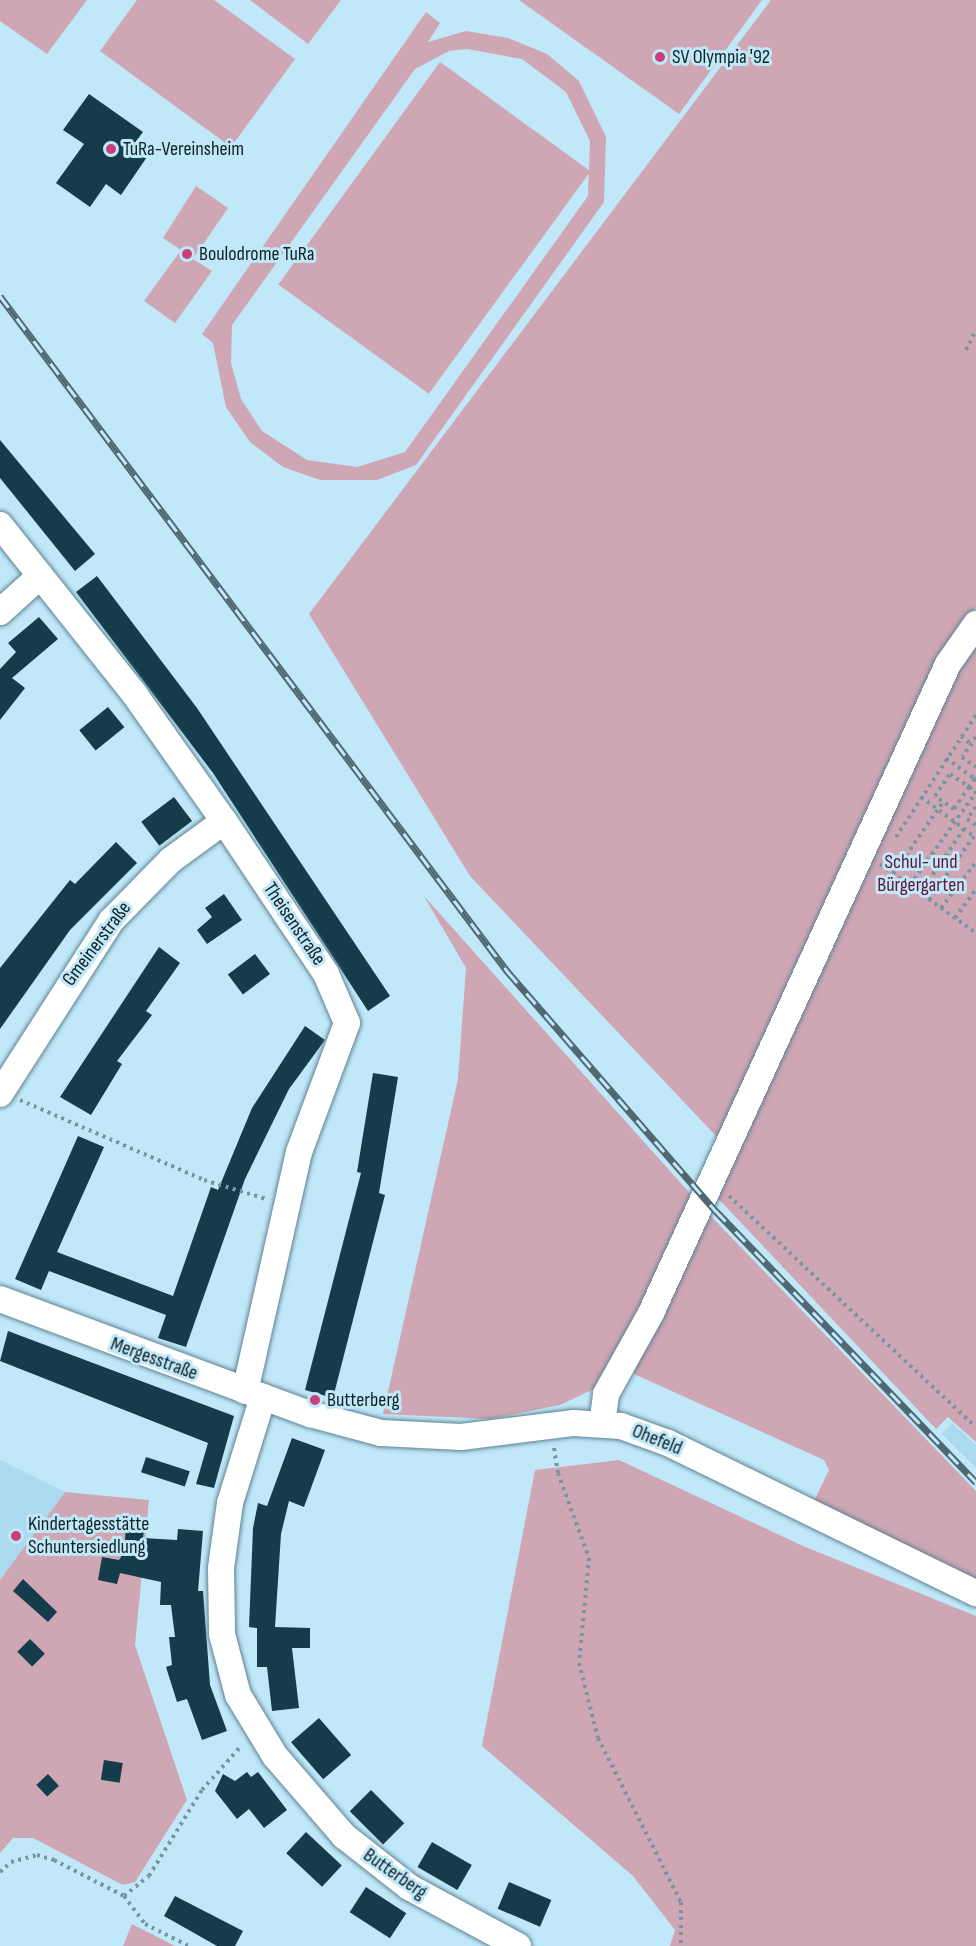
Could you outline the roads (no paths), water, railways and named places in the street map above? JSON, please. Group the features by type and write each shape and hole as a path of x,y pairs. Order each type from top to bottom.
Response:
{"street":[{"name":"Theisenstraße","path":"0,525 135,695 224,821 327,974 348,1023 299,1152 286,1206 254,1394"},
{"path":"0,612 40,576"},
{"path":"602,1424 606,1394 651,1313 948,664 976,624"},
{"name":"Gmeinerstraße","path":"1,1093 111,921 171,860 224,821"},
{"name":"Mergesstraße","path":"0,1299 310,1414"},
{"name":"Butterberg","path":"254,1394 230,1503 220,1600 228,1668 257,1729 314,1804 358,1850 409,1887 490,1940 518,1946"},
{"name":"Ohefeld","path":"310,1414 381,1433 419,1436 499,1435 551,1427 602,1424 668,1443 976,1593"}],"railway":[{"path":"0,296 508,972 716,1211 976,1482"}],"place":[{"name":"SV Olympia '92","path":"660,57"},
{"name":"TuRa-Vereinsheim","path":"111,149"},
{"name":"Boulodrome TuRa","path":"187,254"},
{"name":"Butterberg","path":"315,1400"},
{"name":"Kindertagesstätte Schuntersiedlung","path":"16,1536"}],"park label":[{"name":"Schul- und Bürgergarten","path":"921,874"}]}
